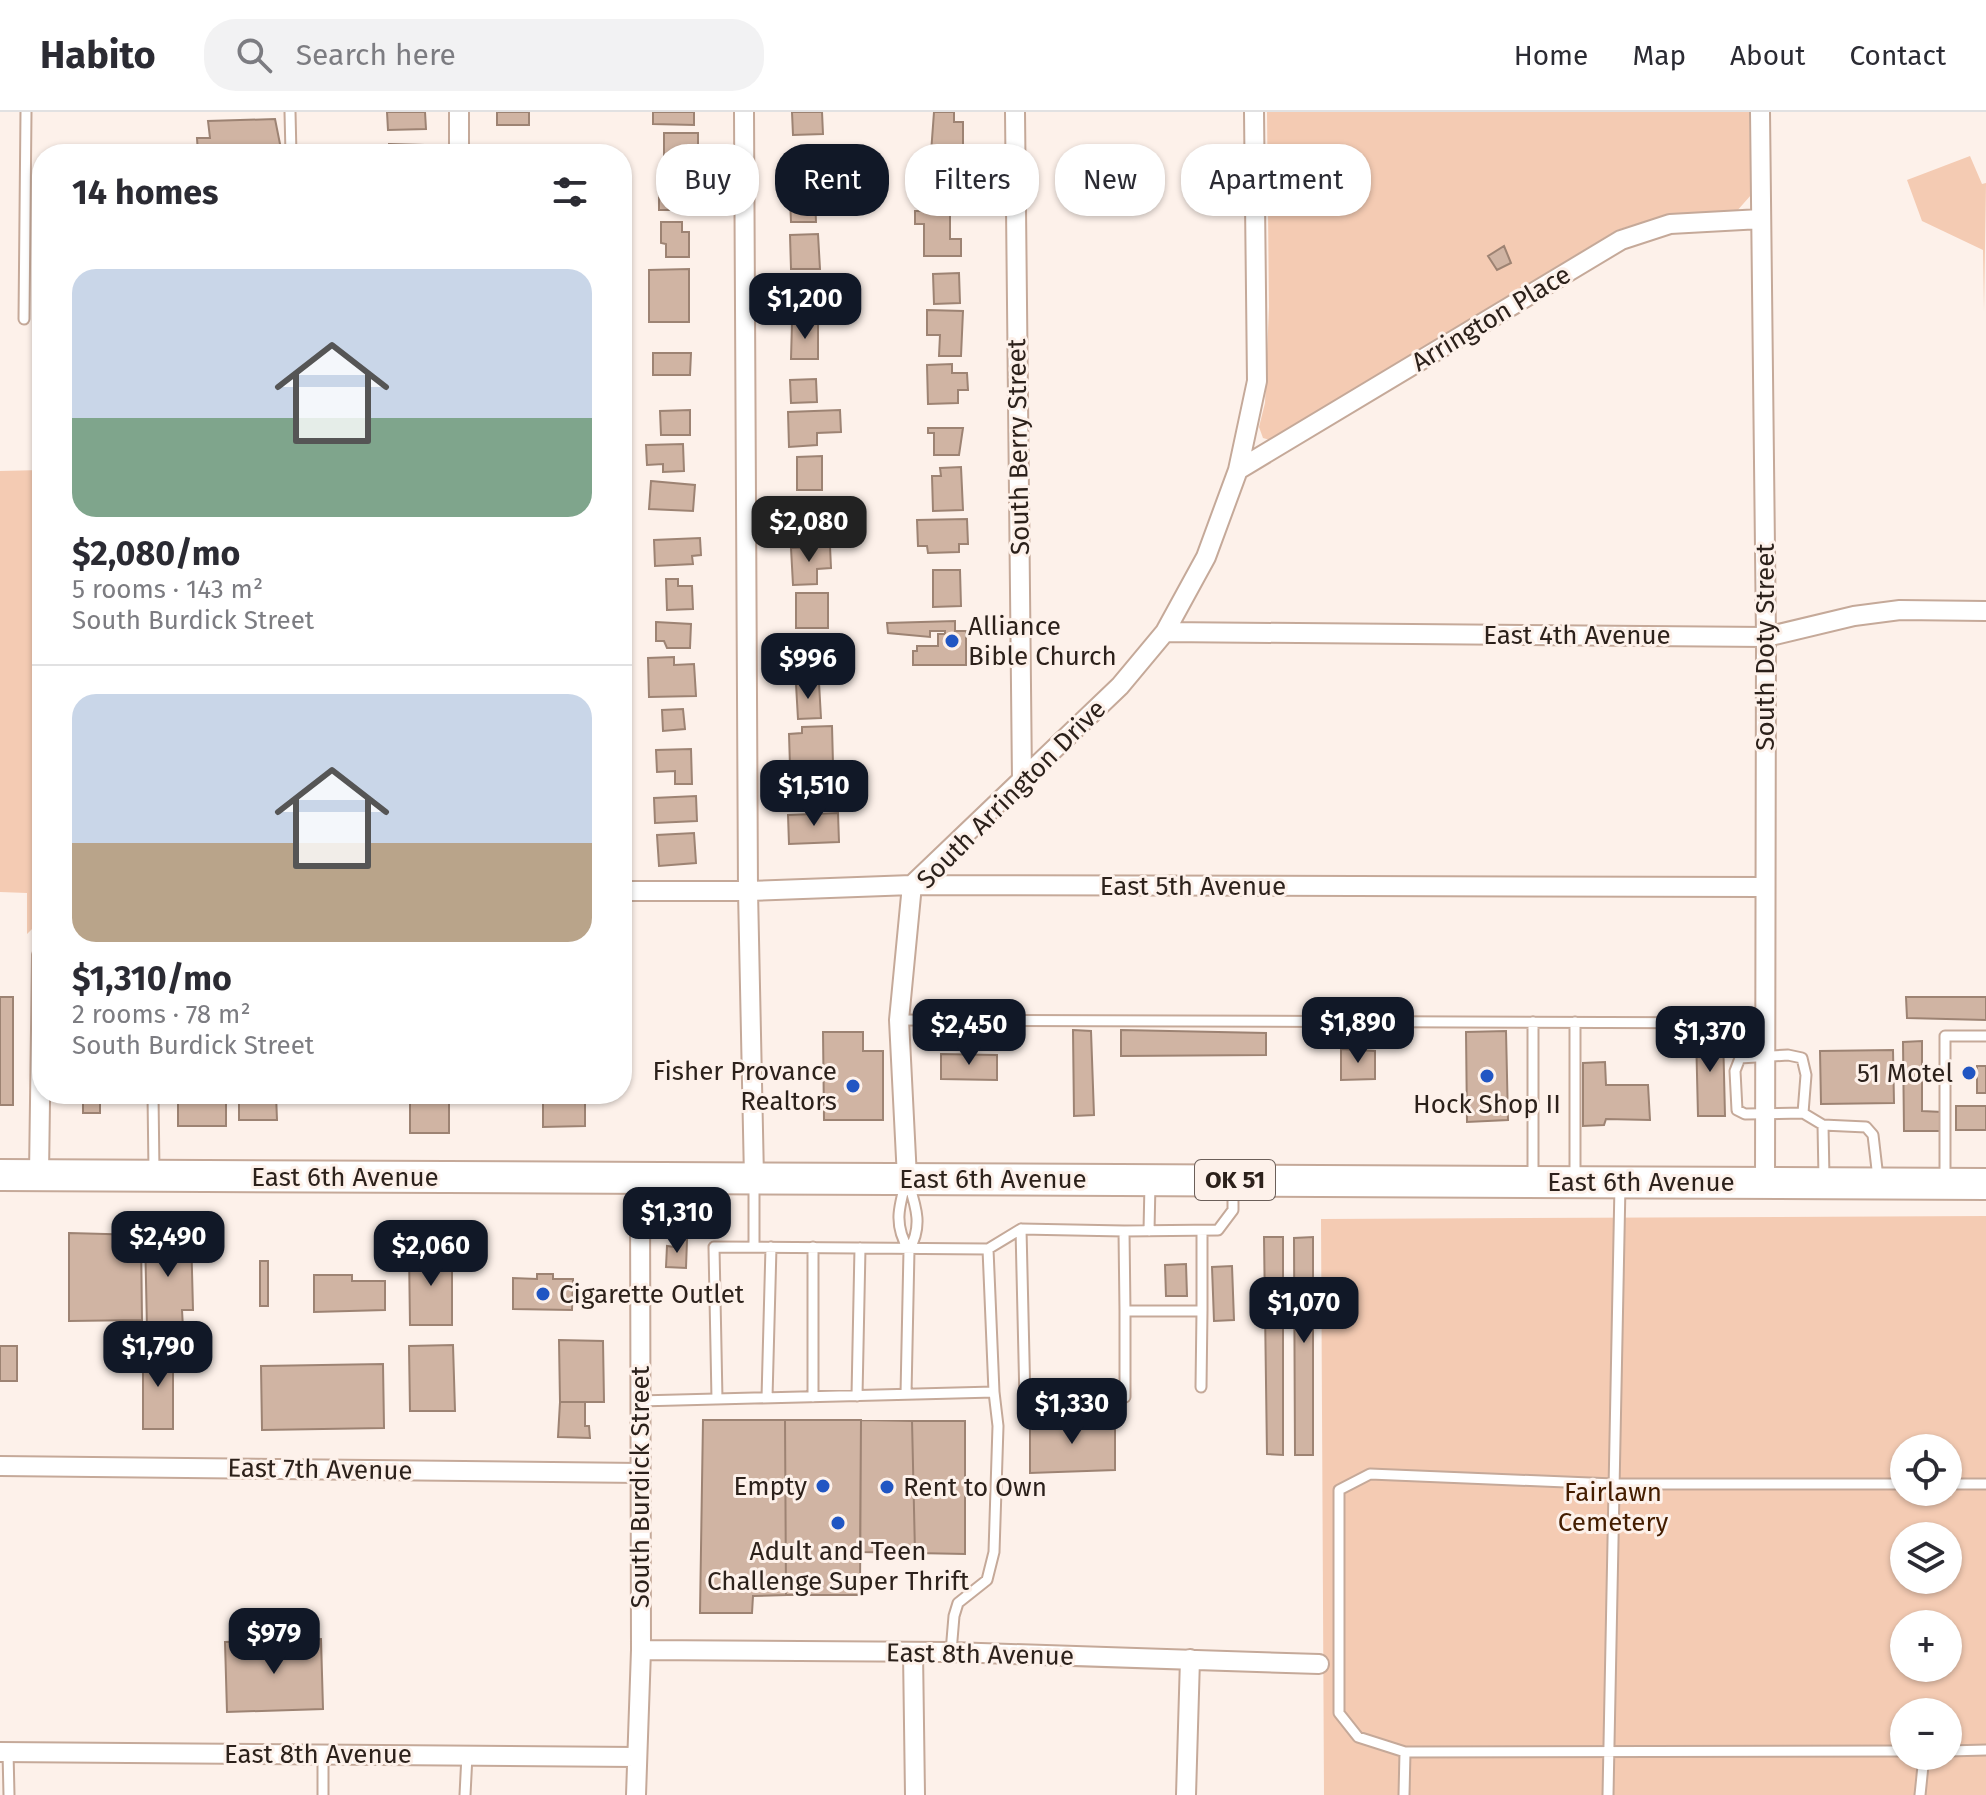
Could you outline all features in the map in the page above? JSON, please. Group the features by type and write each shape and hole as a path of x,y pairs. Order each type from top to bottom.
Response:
{"main road":[{"name":"East 6th Avenue","path":"0,1175 1986,1184"}],"street":[{"path":"459,112 459,144"},
{"path":"744,112 748,891 754,1178"},
{"name":"South Berry Street","path":"1015,112 1022,781"},
{"name":"South Arrington Drive","path":"907,1178 899,1020 912,885 1120,686 1165,632 1206,557 1238,470 1257,381 1254,112"},
{"name":"South Doty Street","path":"1760,112 1766,637 1765,1183"},
{"name":"Arrington Place","path":"1238,470 1621,240 1670,224 1761,219"},
{"name":"East 4th Avenue","path":"1165,632 1766,637 1854,616 1900,610 1986,611"},
{"name":"East 5th Avenue","path":"632,891 748,891 912,885 1765,887"},
{"path":"39,1175 40,1104"},
{"name":"South Burdick Street","path":"636,1795 641,1650 640,1178"},
{"name":"East 7th Avenue","path":"0,1466 640,1473"},
{"name":"East 8th Avenue","path":"641,1650 951,1652 1319,1664"},
{"path":"913,1652 915,1795"},
{"path":"1186,1795 1190,1659"},
{"name":"East 8th Avenue","path":"4,1752 636,1757"}],"lane":[{"path":"24,319 26,112"},
{"path":"290,112 291,144"},
{"path":"899,1020 1766,1023"},
{"path":"1533,1022 1533,1181"},
{"path":"1575,1022 1575,1182"},
{"path":"1945,1184 1945,1036 1986,1036"},
{"path":"1803,1113 1806,1075 1802,1058 1788,1055 1740,1058 1735,1071 1737,1110 1765,1115 1803,1113 1823,1125 1866,1127 1873,1135 1879,1183"},
{"path":"153,1104 154,1176"},
{"path":"1823,1125 1824,1183"},
{"path":"754,1178 754,1246"},
{"path":"907,1178 898,1209 898,1233 909,1250"},
{"path":"906,1394 909,1250 918,1234 917,1210 907,1178"},
{"path":"1149,1231 1150,1180"},
{"path":"717,1399 714,1247 988,1249 1021,1229 1218,1230 1233,1210 1233,1180"},
{"path":"1608,1795 1620,1182"},
{"path":"1021,1229 1025,1401 1125,1397 1124,1231"},
{"path":"1201,1387 1202,1231"},
{"path":"767,1398 771,1247"},
{"path":"813,1247 813,1397"},
{"path":"857,1396 860,1248"},
{"path":"951,1652 958,1603 987,1580 994,1552 998,1426 988,1249"},
{"path":"1125,1311 1202,1311"},
{"path":"639,1401 994,1392"},
{"path":"1890,1484 1614,1484 1370,1474 1339,1490 1339,1713 1358,1737 1405,1752 1890,1751"},
{"path":"1962,1484 1986,1484"},
{"path":"1962,1751 1986,1750"},
{"path":"4,1752 9,1795"},
{"path":"1404,1795 1405,1752"},
{"path":"323,1754 323,1795"},
{"path":"465,1795 467,1755"},
{"path":"1920,1795 1923,1770"}],"green space":[{"path":"1267,112 1749,112 1751,195 1736,212 1669,214 1617,230 1270,440 1263,438 1259,427 1265,403 1269,307 1268,216 1371,216 1371,144 1267,144"},
{"path":"1970,156 1982,184 1986,183 1984,312 1983,250 1922,221 1907,180"},
{"path":"32,470 32,929 27,934 27,893 0,892 0,471"},
{"name":"Fairlawn Cemetery","path":"1986,1216 1986,1795 1324,1795 1321,1219"}],"building":[{"path":"387,112 425,112 426,129 388,130"},
{"path":"497,112 529,112 529,125 497,125"},
{"path":"653,112 694,112 694,125 653,124"},
{"path":"792,112 822,112 823,134 793,135"},
{"path":"934,112 954,112 954,122 963,122 963,144 932,144"},
{"path":"275,119 280,144 197,144 197,138 210,138 208,121"},
{"path":"664,133 698,133 698,144 664,144"},
{"path":"791,216 816,216 816,222 791,222"},
{"path":"915,216 950,216 950,239 961,239 961,256 924,256 924,224 915,224"},
{"path":"661,222 682,222 682,232 689,232 689,257 666,257 666,244 661,243"},
{"path":"818,234 820,269 791,269 790,235"},
{"path":"1504,246 1511,263 1497,270 1488,256"},
{"path":"689,269 689,322 649,322 649,270"},
{"path":"959,273 960,303 934,304 933,274"},
{"path":"816,279 818,314 793,315 792,280"},
{"path":"927,310 963,311 961,356 939,356 940,335 927,335"},
{"path":"792,323 818,323 818,359 791,359"},
{"path":"653,353 691,353 690,375 653,375"},
{"path":"952,364 952,373 967,373 968,390 958,390 958,403 928,404 927,365"},
{"path":"816,379 817,402 791,403 790,380"},
{"path":"690,410 690,435 661,435 660,411"},
{"path":"840,410 841,432 817,433 817,445 789,447 788,412"},
{"path":"928,428 963,428 959,455 934,455 934,433 928,433"},
{"path":"683,444 684,471 663,472 663,464 647,465 646,445"},
{"path":"822,456 822,490 797,490 797,457"},
{"path":"961,467 963,510 933,511 932,476 941,476 940,468"},
{"path":"651,481 695,485 693,511 649,509"},
{"path":"814,498 816,534 791,535 790,500"},
{"path":"967,519 968,544 959,544 959,552 928,553 927,546 918,546 917,520"},
{"path":"700,538 701,555 692,556 693,564 655,566 654,540"},
{"path":"830,546 831,568 817,569 817,584 793,585 791,548"},
{"path":"933,570 960,570 961,606 933,607"},
{"path":"666,579 678,579 678,586 692,586 693,609 667,610"},
{"path":"796,593 828,593 828,628 796,628"},
{"name":"Alliance Bible Church","path":"955,621 955,631 966,631 966,665 913,665 913,651 917,651 917,646 938,646 938,634 945,634 945,631 930,631 930,637 888,633 887,623"},
{"path":"656,622 691,624 690,648 667,648 664,641 656,641"},
{"path":"817,638 818,668 794,669 793,639"},
{"path":"674,657 674,665 694,664 696,696 649,697 648,658"},
{"path":"819,683 821,718 798,719 796,684"},
{"path":"683,709 685,729 663,731 662,710"},
{"path":"832,726 833,764 790,766 789,734 802,733 802,727"},
{"path":"691,749 692,784 675,784 675,771 657,772 656,750"},
{"path":"841,777 842,802 795,805 793,780"},
{"path":"696,796 697,821 655,823 654,798"},
{"path":"838,813 839,842 789,844 788,815"},
{"path":"694,833 696,863 659,866 657,835"},
{"path":"0,997 13,997 13,1105 0,1105"},
{"path":"1906,997 1986,997 1986,1020 1907,1018"},
{"path":"1073,1030 1091,1031 1094,1115 1074,1116"},
{"path":"1121,1030 1266,1033 1266,1055 1121,1056"},
{"name":"Hock Shop II","path":"1506,1031 1508,1120 1467,1122 1466,1032"},
{"name":"Fisher Provance Realtors","path":"823,1032 863,1032 863,1051 883,1051 883,1120 824,1120"},
{"path":"1696,1033 1723,1033 1725,1116 1698,1116"},
{"path":"1922,1041 1922,1111 1942,1112 1943,1131 1904,1131 1903,1042"},
{"path":"1341,1049 1375,1051 1375,1079 1341,1080"},
{"path":"1893,1050 1894,1103 1821,1104 1820,1051"},
{"path":"941,1054 997,1055 997,1080 941,1079"},
{"path":"1605,1062 1606,1085 1648,1085 1650,1120 1606,1119 1604,1125 1583,1126 1583,1063"},
{"path":"1977,1066 1986,1066 1986,1093 1977,1093"},
{"path":"83,1104 100,1104 100,1113 83,1113"},
{"path":"178,1104 226,1104 226,1126 178,1126"},
{"path":"239,1104 276,1104 277,1120 239,1120"},
{"path":"410,1104 449,1104 449,1133 410,1133"},
{"path":"543,1104 585,1104 585,1126 543,1127"},
{"path":"1956,1106 1986,1106 1986,1130 1956,1130"},
{"path":"69,1233 141,1235 142,1320 69,1321"},
{"path":"191,1233 193,1310 182,1310 183,1328 147,1329 145,1234"},
{"path":"1264,1237 1283,1237 1283,1455 1267,1454"},
{"path":"1313,1237 1313,1455 1295,1455 1294,1238"},
{"path":"675,1239 687,1240 686,1268 666,1267 667,1246 675,1247"},
{"path":"409,1251 452,1251 452,1325 410,1325"},
{"path":"260,1261 268,1261 268,1306 260,1306"},
{"path":"1186,1264 1187,1296 1166,1296 1165,1265"},
{"path":"1232,1266 1234,1320 1214,1321 1212,1267"},
{"name":"Cigarette Outlet","path":"537,1274 553,1274 553,1279 573,1279 572,1310 513,1309 513,1278 537,1279"},
{"path":"314,1275 352,1275 352,1281 385,1281 385,1310 314,1312"},
{"path":"559,1340 603,1341 604,1402 560,1402"},
{"path":"453,1345 455,1411 410,1411 409,1346"},
{"path":"0,1346 17,1346 17,1381 0,1381"},
{"path":"143,1349 173,1349 173,1429 143,1429"},
{"path":"383,1364 384,1428 262,1430 261,1366"},
{"path":"560,1402 585,1402 585,1426 589,1426 590,1438 558,1437"},
{"path":"703,1420 785,1420 786,1595 753,1596 752,1613 700,1613"},
{"name":"Empty","path":"785,1420 861,1420 860,1595 786,1595"},
{"name":"Rent to Own","path":"861,1420 912,1421 915,1553 860,1552"},
{"path":"1030,1420 1115,1420 1115,1470 1030,1473"},
{"path":"912,1421 965,1421 965,1554 915,1553"},
{"path":"321,1639 323,1709 227,1712 225,1642"}],"place":[{"name":"Alliance Bible Church","path":"952,641"},
{"name":"51 Motel","path":"1969,1073"},
{"name":"Hock Shop II","path":"1487,1076"},
{"name":"Fisher Provance Realtors","path":"853,1086"},
{"name":"Cigarette Outlet","path":"543,1294"},
{"name":"Empty","path":"823,1486"},
{"name":"Rent to Own","path":"887,1487"},
{"name":"Adult and Teen Challenge Super Thrift","path":"838,1523"}]}
